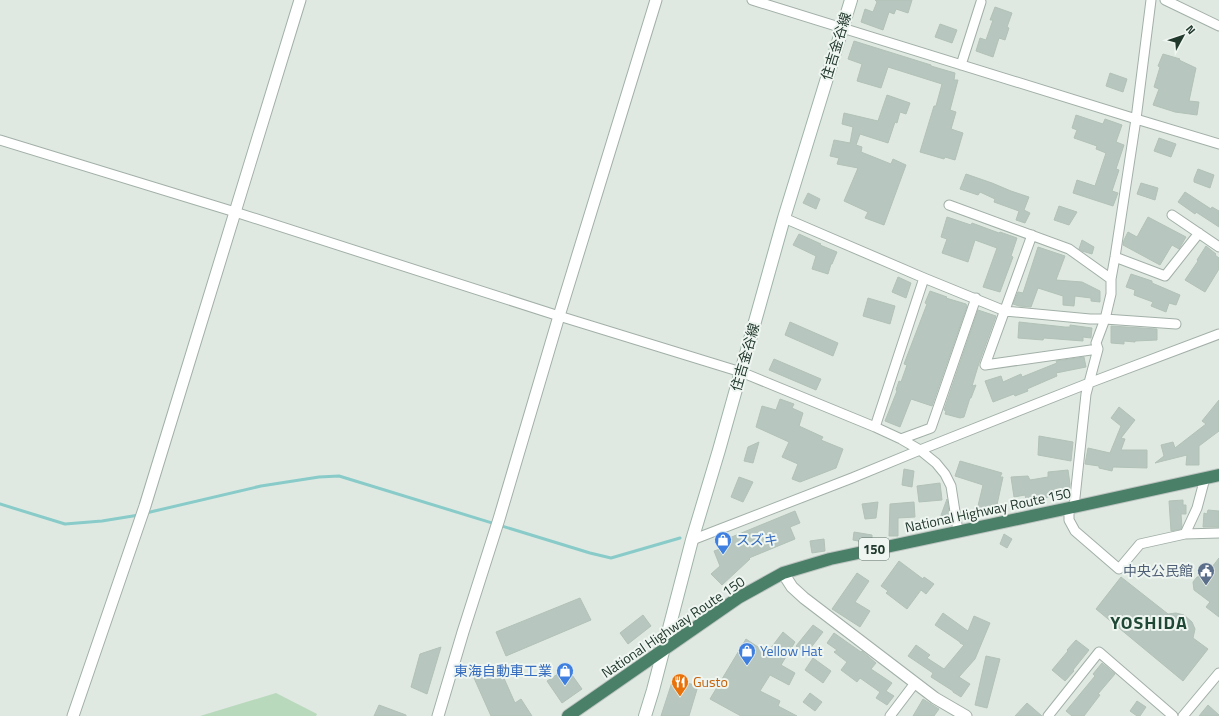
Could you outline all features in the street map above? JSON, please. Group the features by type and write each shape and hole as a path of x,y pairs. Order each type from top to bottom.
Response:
{"highway":[{"name":"National Highway Route 150","path":"568,716 738,598 783,574 830,559 1072,508 1219,475"}],"main road":[{"name":"住吉金谷線","path":"645,716 692,540 784,218 851,0"}],"street":[{"path":"73,716 145,506 300,0"},
{"path":"438,716 656,0"},
{"path":"752,0 1219,144"},
{"path":"1151,0 1136,119 1116,257 1111,279 1111,294 1105,318 1096,343 1098,348 1086,394 1072,508 1069,520 1075,531 1119,568 1140,544 1185,534 1219,533"},
{"path":"1165,0 1219,26"},
{"path":"961,65 981,2"},
{"path":"0,140 235,212 559,316 741,372 875,427 920,450 936,463 945,474 951,486 958,531"},
{"path":"949,206 1069,249 1111,279"},
{"path":"1172,215 1219,247"},
{"path":"784,218 1005,311 1090,319 1105,318 1176,324"},
{"path":"1116,257 1165,276 1199,233"},
{"path":"1032,235 985,365 1098,348"},
{"path":"875,427 924,278"},
{"path":"901,439 931,428 976,298"},
{"path":"692,540 1089,383 1219,334"},
{"path":"1185,534 1197,508 1205,478"},
{"path":"783,574 792,587 804,598 935,698 966,716"},
{"path":"1048,716 1099,652 1172,716"},
{"path":"1184,716 1219,673"},
{"path":"890,716 915,683"}],"green space":[{"path":"276,693 317,714 316,716 200,716"}],"building":[{"path":"875,0 912,0 908,13 896,9 894,14 889,12 883,30 861,22 865,9 873,12 877,2"},
{"path":"995,7 1012,13 1007,27 1009,28 1005,40 999,38 993,57 976,51 980,38 986,40 993,20 990,20"},
{"path":"940,24 957,30 952,43 935,37"},
{"path":"854,41 955,73 954,80 958,80 950,110 956,112 951,129 963,133 955,160 945,157 944,159 920,152 942,84 888,67 881,88 857,81 862,64 848,59"},
{"path":"1163,54 1180,59 1179,60 1196,68 1189,101 1199,102 1197,115 1175,112 1153,105 1159,89 1154,87 1160,67 1158,66"},
{"path":"1110,73 1127,79 1123,92 1106,86"},
{"path":"887,95 910,103 906,114 900,112 888,143 860,134 856,145 862,147 861,152 891,164 893,159 906,165 884,225 865,218 868,212 844,201 858,168 837,164 839,158 830,156 834,140 850,143 853,127 842,124 844,113 878,121"},
{"path":"1076,115 1103,124 1105,119 1122,125 1116,142 1124,145 1116,169 1119,170 1112,191 1118,193 1113,206 1073,193 1077,180 1095,186 1106,153 1096,149 1097,146 1074,138 1077,130 1072,128"},
{"path":"1159,138 1176,144 1171,157 1154,151"},
{"path":"1198,169 1214,175 1210,188 1194,182"},
{"path":"966,174 1029,197 1024,210 1030,213 1025,223 1016,220 1019,211 994,202 995,199 980,192 978,195 960,189"},
{"path":"1141,183 1158,188 1155,200 1137,194"},
{"path":"1185,192 1211,209 1212,207 1219,211 1219,227 1196,212 1195,214 1178,202"},
{"path":"808,193 820,199 816,209 803,203"},
{"path":"1059,206 1077,212 1069,225 1054,220"},
{"path":"947,217 971,225 972,223 1017,238 1011,256 1013,257 1000,292 983,287 997,248 975,240 968,262 942,253 947,239 941,237"},
{"path":"1148,217 1186,237 1179,249 1172,245 1160,265 1123,245 1128,232 1137,237"},
{"path":"799,234 837,252 828,274 812,269 816,256 793,245"},
{"path":"1082,240 1094,247 1092,254 1079,249"},
{"path":"1206,246 1219,258 1219,269 1205,292 1185,280"},
{"path":"1038,247 1065,256 1056,280 1082,282 1100,291 1100,302 1091,301 1091,298 1075,296 1074,306 1063,305 1063,296 1038,288 1031,307 1013,304 1018,292 1023,293"},
{"path":"1131,274 1152,281 1152,283 1180,295 1176,305 1169,303 1166,312 1151,306 1153,302 1134,295 1135,290 1126,287"},
{"path":"898,277 911,283 906,298 892,292"},
{"path":"930,291 966,304 967,306 932,406 911,399 900,427 885,421 897,391 899,381 901,382 907,365 904,364 927,304 925,303"},
{"path":"868,298 895,306 890,324 863,316"},
{"path":"978,310 996,316 972,386 976,385 964,417 960,418 945,414 946,411 944,410"},
{"path":"790,322 838,343 833,356 785,335"},
{"path":"1019,322 1065,327 1070,327 1070,325 1092,328 1091,338 1083,337 1083,341 1018,338"},
{"path":"1111,326 1157,329 1157,340 1135,342 1124,341 1124,344 1111,343"},
{"path":"1084,357 1086,367 1056,373 1057,376 1027,389 1028,391 1015,396 1014,394 993,402 985,381 1001,376 1003,382 1021,374 1022,377 1057,363 1056,361"},
{"path":"774,359 821,379 816,390 769,370"},
{"path":"780,399 794,404 792,408 803,413 799,426 823,437 821,440 843,449 836,468 800,482 792,479 798,464 782,457 789,442 756,427 762,406 776,410"},
{"path":"1219,400 1219,431 1199,446 1199,465 1186,465 1187,455 1155,463 1164,456 1161,445 1173,442 1175,448 1206,424 1202,421"},
{"path":"1119,407 1135,420 1121,438 1125,439 1121,450 1147,450 1147,468 1113,467 1112,471 1099,468 1099,466 1085,464 1088,448 1110,453 1121,426 1111,418"},
{"path":"1039,436 1073,442 1071,461 1038,455"},
{"path":"759,442 753,463 744,461 748,447"},
{"path":"960,461 1002,473 1000,477 1003,477 995,514 977,510 983,485 955,476"},
{"path":"904,469 914,471 912,487 902,485"},
{"path":"1068,470 1070,484 1069,492 1044,498 1043,496 1026,499 1025,495 1014,497 1011,477 1028,476 1030,480 1048,477 1048,472"},
{"path":"739,477 753,482 743,502 731,497"},
{"path":"940,483 942,500 919,502 917,486"},
{"path":"947,499 951,524 942,525 940,518"},
{"path":"1183,500 1183,505 1186,505 1186,514 1181,514 1182,527 1181,529 1171,531 1169,501"},
{"path":"878,502 876,518 865,519 862,504"},
{"path":"914,502 915,517 898,518 898,536 889,536 890,504"},
{"path":"1208,510 1219,511 1219,527 1203,527 1204,513 1207,514"},
{"path":"795,511 800,523 790,527 795,539 749,558 750,559 722,585 711,574 720,566 714,551 720,549 717,543"},
{"path":"854,532 872,535 872,542 869,543 853,540"},
{"path":"1004,534 1012,539 1007,548 1000,544"},
{"path":"824,539 825,551 812,553 810,541"},
{"name":"中央公民館","path":"1219,558 1219,617 1206,607 1210,602 1194,590 1193,582 1197,577 1205,576"},
{"path":"899,561 923,579 924,577 934,584 926,594 921,590 907,609 886,593 888,591 881,586"},
{"path":"857,573 869,581 855,602 870,611 860,627 832,609"},
{"path":"1121,577 1168,614 1176,613 1184,615 1192,622 1195,629 1193,638 1208,649 1183,681 1096,609"},
{"path":"580,598 591,620 506,656 496,632"},
{"path":"943,613 968,631 974,616 990,623 975,659 959,677 970,684 961,697 931,677 933,673 908,656 916,645 930,655 927,658 944,669 964,645 935,625"},
{"path":"643,615 651,626 628,644 620,633"},
{"path":"813,625 823,632 806,654 796,646"},
{"path":"783,632 795,642 781,665 795,673 789,685 770,675 760,691 780,701 778,706 797,716 741,716 710,699 746,639 767,653"},
{"path":"834,633 861,652 862,651 876,663 871,669 892,683 886,691 894,696 887,705 876,698 880,692 860,678 857,682 841,670 847,662 834,652 837,650 827,643"},
{"path":"1076,640 1089,650 1065,681 1052,670"},
{"path":"441,647 427,694 411,687 420,654"},
{"path":"986,656 1000,659 987,708 975,705"},
{"path":"813,658 831,671 823,683 805,670"},
{"path":"1102,663 1115,674 1098,694 1100,695 1084,716 1072,716 1066,711 1095,676 1093,674"},
{"path":"499,667 515,703 521,699 532,716 491,716 474,678"},
{"path":"567,668 582,689 562,703 547,681"},
{"path":"673,679 698,686 689,716 661,716"},
{"path":"810,693 822,702 815,711 803,702"},
{"path":"923,699 939,709 934,716 913,716"},
{"path":"1137,701 1146,707 1140,716 1137,716 1130,711"},
{"path":"1027,703 1042,716 1015,716"},
{"path":"379,705 406,715 406,716 374,716"},
{"path":"1208,705 1219,715 1219,716 1199,716"}],"waterway":[{"path":"146,513 261,486 319,477 339,476 590,553 611,558 680,538"},
{"path":"0,504 65,524 102,521 139,515"}],"place":[{"name":"スズキ","path":"723,555"},
{"name":"中央公民館","path":"1206,586"},
{"name":"Yellow Hat","path":"747,666"},
{"name":"東海自動車工業","path":"565,686"},
{"name":"Gusto","path":"680,697"}],"district":[{"name":"YOSHIDA","path":"1149,623"}]}
